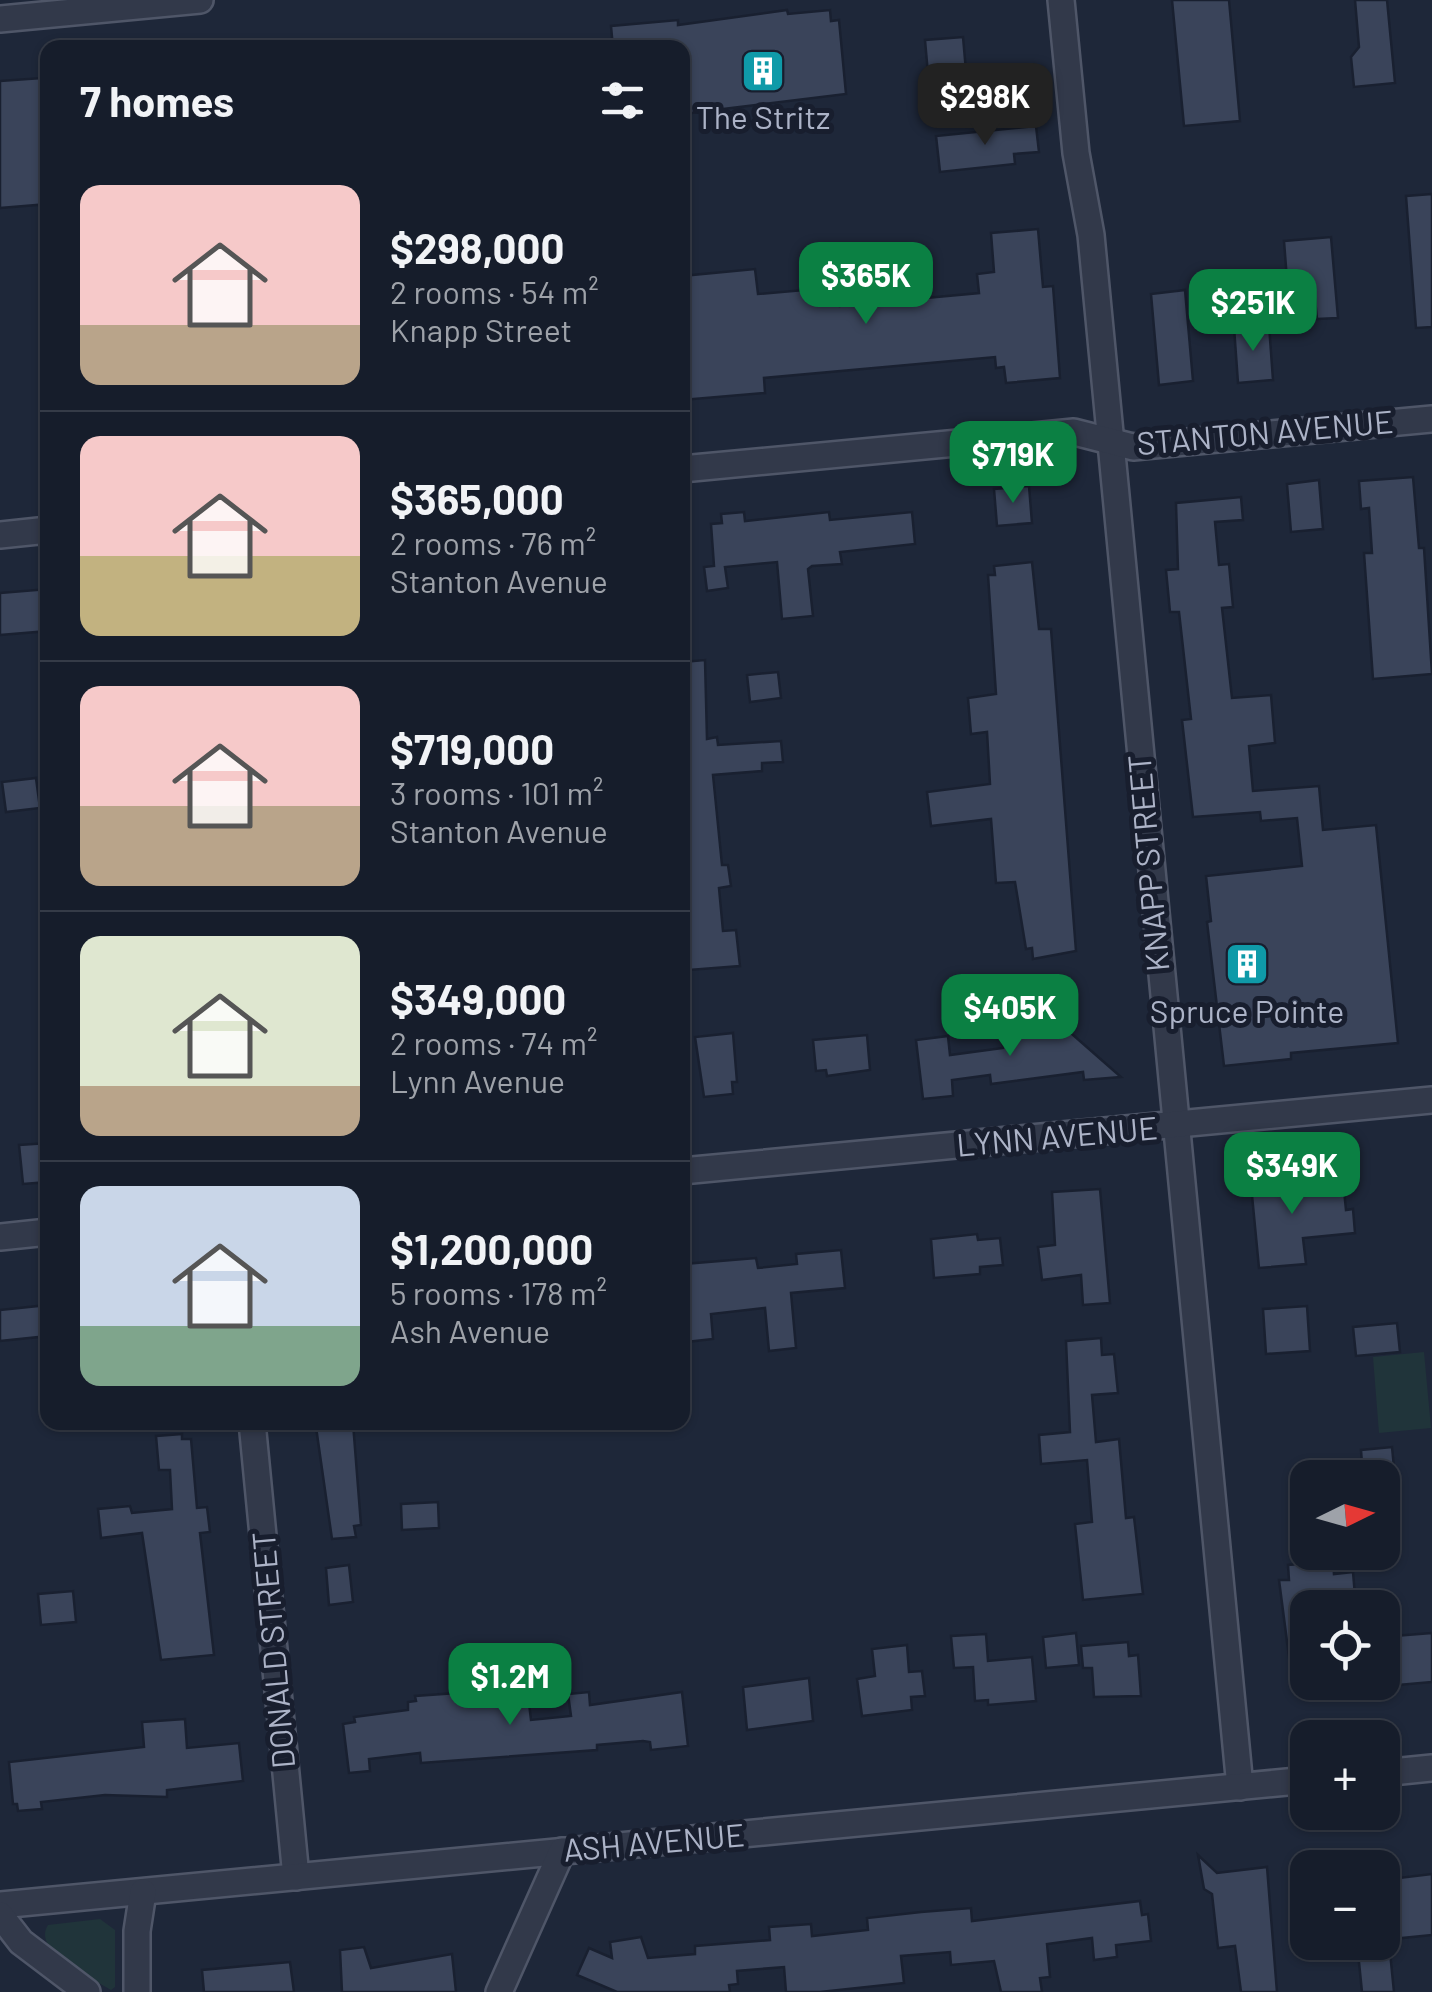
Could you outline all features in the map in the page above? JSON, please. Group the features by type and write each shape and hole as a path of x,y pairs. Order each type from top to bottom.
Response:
{"street":[{"path":"0,20 200,0"},
{"name":"KNAPP STREET","path":"1062,0 1076,153 1091,235 1173,1126 1240,1786"},
{"name":"STANTON AVENUE","path":"690,468 1074,432 1132,447 1432,418"},
{"path":"0,535 40,531"},
{"name":"LYNN AVENUE","path":"690,1171 1432,1100"},
{"path":"0,1237 40,1233"},
{"name":"DONALD STREET","path":"253,1430 296,1877"},
{"path":"1400,1771 1432,1768"},
{"name":"ASH AVENUE","path":"0,1906 1290,1782"},
{"path":"499,1992 562,1852"},
{"path":"136,1992 137,1931 144,1892"},
{"path":"0,1916 21,1942 88,1992"}],"shaded area":[{"path":"1424,1352 1431,1428 1379,1433 1373,1357"},
{"path":"100,1919 115,1930 115,1987 111,1990 55,1954 45,1935 48,1925"}],"building":[{"path":"1172,0 1229,0 1240,121 1184,126"},
{"path":"1355,0 1387,0 1395,83 1354,87 1351,57 1359,47"},
{"name":"The Stritz","path":"787,10 788,14 830,10 831,21 839,20 846,94 690,113 690,40 612,40 611,26 678,20 678,25"},
{"path":"963,37 966,71 928,74 925,40"},
{"path":"40,78 40,205 0,208 0,81"},
{"path":"1036,126 1039,152 1014,154 1015,164 940,172 936,136"},
{"path":"1432,194 1432,327 1416,328 1406,196"},
{"path":"1038,229 1043,287 1053,286 1060,378 1006,383 1004,367 996,368 995,357 764,378 765,393 690,399 690,275 755,269 758,294 838,287 840,306 979,293 977,274 994,272 991,233"},
{"path":"1331,237 1338,318 1317,319 1314,290 1288,293 1284,241"},
{"path":"1185,290 1193,381 1159,385 1151,294"},
{"path":"1269,325 1273,380 1238,383 1234,327"},
{"path":"1413,477 1419,548 1424,548 1432,674 1373,679 1364,553 1372,553 1369,508 1361,509 1359,481"},
{"path":"1319,480 1323,529 1291,532 1287,484"},
{"path":"1029,486 1032,523 997,526 994,489"},
{"path":"1241,497 1243,520 1215,522 1219,565 1229,564 1233,607 1222,608 1232,698 1271,695 1275,743 1249,746 1253,791 1319,786 1323,830 1376,825 1398,1043 1291,1053 1291,1059 1224,1066 1207,922 1211,921 1206,876 1302,866 1297,818 1261,821 1260,812 1193,817 1182,720 1191,719 1179,612 1170,612 1166,570 1178,569 1176,503"},
{"path":"744,512 745,521 829,512 830,520 912,512 915,544 840,552 842,564 812,566 808,569 813,616 782,619 777,562 725,567 728,588 707,591 704,567 714,566 711,524 722,523 721,514"},
{"path":"1032,562 1039,629 1051,629 1076,951 1033,959 1032,948 1026,949 1015,882 996,883 991,819 931,826 927,792 990,784 987,732 971,734 968,698 996,694 988,575 995,575 994,566"},
{"path":"40,590 40,632 0,635 0,593"},
{"path":"705,660 707,739 717,737 718,745 781,741 783,762 762,763 762,771 713,775 722,865 728,865 731,886 719,888 723,931 736,930 740,966 690,970 690,661"},
{"path":"778,672 781,698 750,702 747,675"},
{"path":"36,778 40,808 6,812 2,782"},
{"path":"1056,1020 1121,1077 1084,1080 1083,1072 991,1084 990,1075 952,1080 953,1096 923,1099 916,1040 948,1036 950,1055 1003,1048 1001,1025"},
{"path":"733,1033 737,1082 732,1082 733,1094 704,1097 695,1037"},
{"path":"867,1035 870,1070 827,1076 826,1070 816,1071 813,1040"},
{"path":"40,1144 40,1183 23,1184 19,1145"},
{"path":"1281,1161 1285,1196 1344,1190 1346,1210 1353,1209 1355,1233 1303,1238 1306,1264 1259,1268 1249,1164"},
{"path":"1100,1189 1110,1303 1083,1305 1081,1275 1042,1280 1038,1247 1055,1245 1052,1192"},
{"path":"977,1234 978,1240 1000,1238 1003,1265 980,1267 980,1274 934,1278 931,1239"},
{"path":"841,1250 845,1288 791,1293 796,1348 769,1351 765,1308 711,1314 713,1339 690,1342 690,1264 756,1258 758,1268 797,1264 796,1254"},
{"path":"40,1306 40,1337 0,1341 0,1310"},
{"path":"1307,1306 1310,1351 1266,1354 1263,1309"},
{"path":"1397,1323 1400,1352 1356,1356 1353,1327"},
{"path":"1101,1338 1102,1355 1114,1354 1118,1393 1092,1395 1096,1442 1119,1439 1126,1518 1134,1517 1143,1594 1083,1600 1075,1524 1092,1522 1087,1460 1041,1464 1039,1435 1070,1432 1066,1341"},
{"path":"316,1430 354,1430 361,1525 354,1526 356,1537 332,1539"},
{"path":"182,1434 182,1439 191,1439 197,1508 207,1507 210,1532 200,1533 214,1655 161,1660 142,1533 101,1538 98,1509 130,1506 132,1513 172,1509 170,1470 159,1470 156,1436"},
{"path":"1392,1447 1393,1460 1362,1460 1361,1450"},
{"path":"438,1502 439,1528 402,1530 401,1504"},
{"path":"349,1565 353,1602 329,1605 326,1568"},
{"path":"1288,1565 1290,1570 1353,1572 1354,1590 1290,1590 1290,1665 1279,1580 1289,1580"},
{"path":"73,1591 76,1622 41,1625 38,1594"},
{"path":"1076,1633 1079,1665 1046,1668 1043,1637"},
{"path":"1432,1633 1432,1682 1400,1685 1400,1636"},
{"path":"986,1634 988,1661 1032,1657 1036,1701 988,1705 988,1700 975,1701 973,1667 954,1668 951,1636"},
{"path":"1128,1642 1129,1656 1138,1655 1141,1696 1094,1697 1092,1668 1083,1668 1081,1646"},
{"path":"907,1645 909,1672 922,1671 925,1696 911,1697 912,1710 862,1716 857,1679 875,1676 872,1649"},
{"path":"809,1678 813,1721 747,1730 743,1687"},
{"path":"513,1689 515,1704 529,1703 531,1720 571,1716 568,1694 589,1692 590,1705 682,1692 688,1746 651,1750 650,1742 643,1741 597,1745 597,1750 421,1763 420,1753 369,1759 370,1771 349,1773 343,1724 355,1722 354,1717 408,1710 408,1702 416,1701 415,1696"},
{"path":"185,1719 187,1748 239,1743 243,1781 167,1790 167,1797 105,1795 41,1802 42,1809 18,1811 17,1804 13,1804 9,1762 144,1747 142,1722"},
{"path":"1198,1855 1217,1873 1267,1867 1277,1992 1241,1992 1235,1946 1218,1948 1212,1894 1204,1889"},
{"path":"1432,1874 1432,1935 1400,1938 1400,1878"},
{"path":"1140,1901 1142,1915 1148,1914 1151,1941 1116,1945 1117,1957 1094,1960 1092,1938 1047,1944 1050,1977 1040,1978 1042,1992 1001,1992 994,1961 951,1965 950,1952 901,1956 904,1983 820,1992 786,1992 784,1967 737,1971 738,1984 729,1985 730,1992 617,1992 577,1975 589,1948 612,1958 610,1942 641,1937 648,1958 695,1954 695,1946 770,1940 769,1927 811,1924 812,1936 868,1930 867,1918 921,1912 971,1908 972,1921"},
{"path":"364,1947 371,1968 452,1954 456,1992 342,1992 340,1950"},
{"path":"1359,1960 1391,1960 1394,1992 1362,1992"},
{"path":"290,1962 294,1992 204,1992 202,1970"}],"place":[{"name":"The Stritz","path":"763,71"},
{"name":"Spruce Pointe","path":"1247,964"}]}
